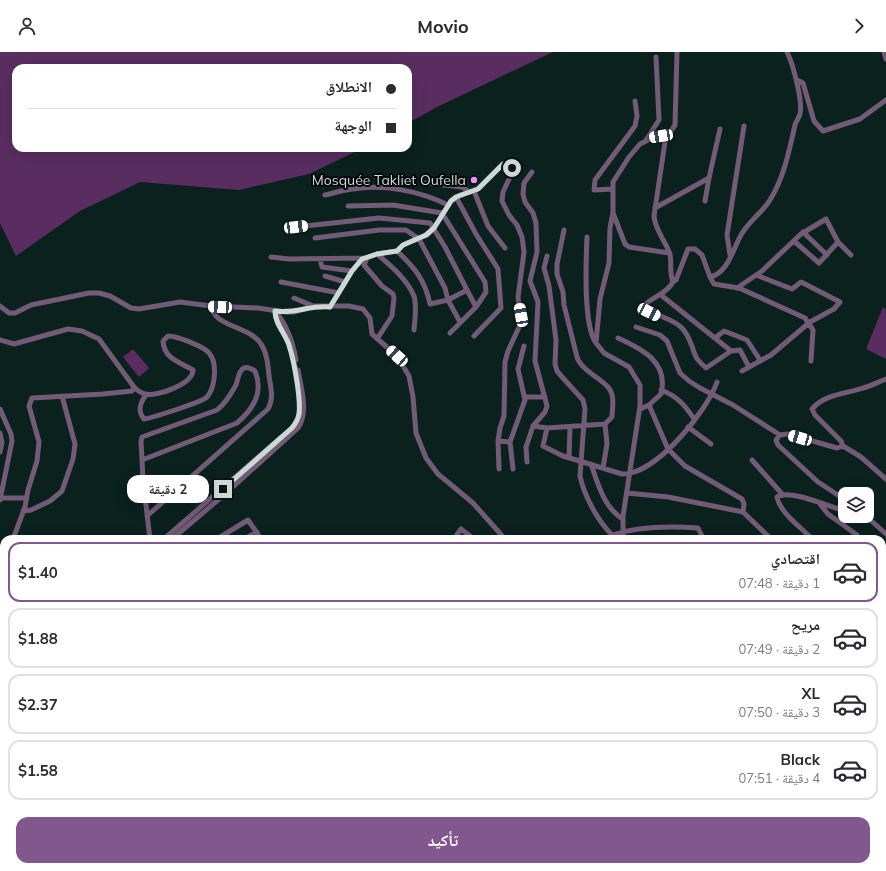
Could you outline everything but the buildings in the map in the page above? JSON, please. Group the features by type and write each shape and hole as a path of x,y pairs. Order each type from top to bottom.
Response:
{"street":[{"path":"663,139 672,131 675,125 677,52"},
{"path":"710,277 717,276 750,220 770,202 779,184 800,113 792,61 787,52"},
{"path":"884,52 886,59"},
{"path":"596,343 600,299 609,263 610,228 613,212 613,182 629,157 644,142 659,120 656,57"},
{"path":"796,80 803,83 814,121 823,131 860,119 886,100"},
{"path":"612,189 594,190 595,180 635,126 637,116 635,101"},
{"path":"730,256 727,235 744,126"},
{"path":"705,201 720,129"},
{"path":"644,142 661,136 665,142 655,225 669,253 673,282"},
{"path":"330,307 352,271 364,261 377,254 397,251 403,245 419,239 434,228 448,204 456,197 472,192 493,176 503,164 508,162 511,164 511,175 503,192 502,201 509,215 517,225 522,238 524,252 518,287 521,323 508,351 505,362 504,416 498,441 500,469"},
{"path":"527,462 526,447 533,426 545,412 547,406 535,361 538,302 530,281 536,252 536,222 534,213 525,202 523,194 524,183 532,172"},
{"path":"656,208 709,178"},
{"path":"426,184 460,186 472,192 488,226 505,248"},
{"path":"325,195 353,188 375,188 430,196 448,204"},
{"path":"456,197 476,234 498,269 501,308 474,336"},
{"path":"348,206 393,205 442,213 485,282 486,292 476,307 450,333"},
{"path":"613,212 627,246 669,253"},
{"path":"296,227 379,218 424,222 430,224 434,228 476,307"},
{"path":"737,288 756,275 804,232 826,219 838,242 851,255"},
{"path":"315,238 379,230 406,230 419,239 445,288 448,300 460,322"},
{"path":"533,426 547,428 570,428 605,424 612,417 612,394 608,388 579,364 564,305 563,292 557,274 557,264 564,230"},
{"path":"804,232 827,255"},
{"path":"587,237 588,312 591,337 604,353 629,367 640,385 640,409 629,474 623,519 623,535"},
{"path":"794,240 819,263 838,242"},
{"path":"749,367 740,350 731,351 706,368 696,357 693,345 682,328 669,319 653,313 644,306 670,288 679,274 688,249 695,249 702,255 714,284 737,288 788,309 810,322 813,330 811,361"},
{"path":"397,251 415,268 423,282 430,304 448,300 466,290"},
{"path":"377,254 397,273 409,287 414,297 414,330"},
{"path":"547,256 544,268 549,286 556,340 555,364 557,371 583,400 585,409 582,426 582,460 580,476 582,486 598,515 612,535 623,531 681,527 698,528 701,535"},
{"path":"271,257 289,259 320,259 351,257 364,261 382,286 392,294 394,298 392,316 377,339"},
{"path":"320,259 322,267 352,271"},
{"path":"742,371 771,355 810,322 834,309 840,302 800,282 792,289 756,275"},
{"path":"325,276 345,282"},
{"path":"281,282 339,293"},
{"path":"0,306 9,312 15,313 30,305 89,293 100,293 110,296 131,308 139,309 180,302 211,306 258,308 294,312 314,306"},
{"path":"661,295 731,351"},
{"path":"294,298 314,306 349,306 363,309 370,318 372,334 397,356 409,376 413,397 416,433 426,458 438,474 473,503 500,535"},
{"path":"147,516 268,409 272,402 266,357 261,343 250,333 218,319 211,306"},
{"path":"169,535 279,440 298,420 299,404 289,345 275,316 275,311"},
{"path":"177,535 294,432 302,420 302,394 293,344 280,317 275,311"},
{"path":"636,327 660,335 667,341 672,349 680,373 700,388 713,394 780,435 788,434 837,448 843,446"},
{"path":"0,340 14,344 68,330 82,330 99,339 134,387 146,395 160,393 185,383 193,375 193,370 169,357 163,348 163,341 168,336 175,336 210,354 214,366 214,382 212,391 204,399 144,419 140,414 140,408 146,395"},
{"path":"716,338 724,331 747,340 760,360"},
{"path":"618,338 639,348 653,358 659,370 661,394 649,405 640,409"},
{"path":"513,469 510,442 523,408 525,397 518,369 524,346"},
{"path":"142,460 237,422 249,412 256,400 259,389 255,371 249,368 244,368 239,373 237,384 223,406 217,410 142,437 142,460 149,535"},
{"path":"886,379 863,388 827,398 817,403 812,409 815,415 841,441 843,446 861,457 886,479"},
{"path":"547,428 544,446 568,458 582,460 622,474 629,474 647,467 668,449 688,427 713,394 717,382"},
{"path":"14,535 23,512 37,461 39,442 33,423 30,402 32,398 132,391 134,387"},
{"path":"661,390 672,394 684,404 694,419"},
{"path":"23,512 31,510 57,496 62,490 73,459 75,444 62,396"},
{"path":"525,397 545,397"},
{"path":"649,405 668,449 685,466 742,499 744,504 743,512"},
{"path":"0,409 11,434 12,441 0,499 26,498"},
{"path":"603,468 607,444 605,424"},
{"path":"688,427 712,444"},
{"path":"568,458 570,428"},
{"path":"0,432 2,443 0,452"},
{"path":"780,435 776,440 778,445 818,482 838,495"},
{"path":"498,441 510,442"},
{"path":"752,460 782,494"},
{"path":"591,464 602,496 616,515 623,519"},
{"path":"627,493 668,497 743,512 767,535"},
{"path":"808,535 790,517 778,501 777,496 782,494 792,494 838,508"},
{"path":"819,503 828,514 857,535"},
{"path":"224,535 248,520 259,535"},
{"path":"874,523 886,534"},
{"path":"457,535 461,529 469,535"},
{"path":"251,535 257,532"}],"shaded area":[{"path":"0,52 553,52 439,106 412,121 412,64 12,64 12,152 355,152 309,174 239,190 140,182 80,211 16,256 0,223"},
{"path":"883,307 886,310 886,359 866,349"},
{"path":"133,349 149,368 139,377 123,357"}],"place":[{"name":"Mosquée Takliet Oufella","path":"474,180"}],"route":[{"path":"223,489 279,440 298,420 299,404 289,345 275,316 275,311 294,312 303,308 314,306 330,307 352,271 362,259 372,257 377,254 397,251 403,245 416,241 426,235 434,228 448,204 456,197 478,189 493,176 503,164 508,162 511,164 512,168"}]}
